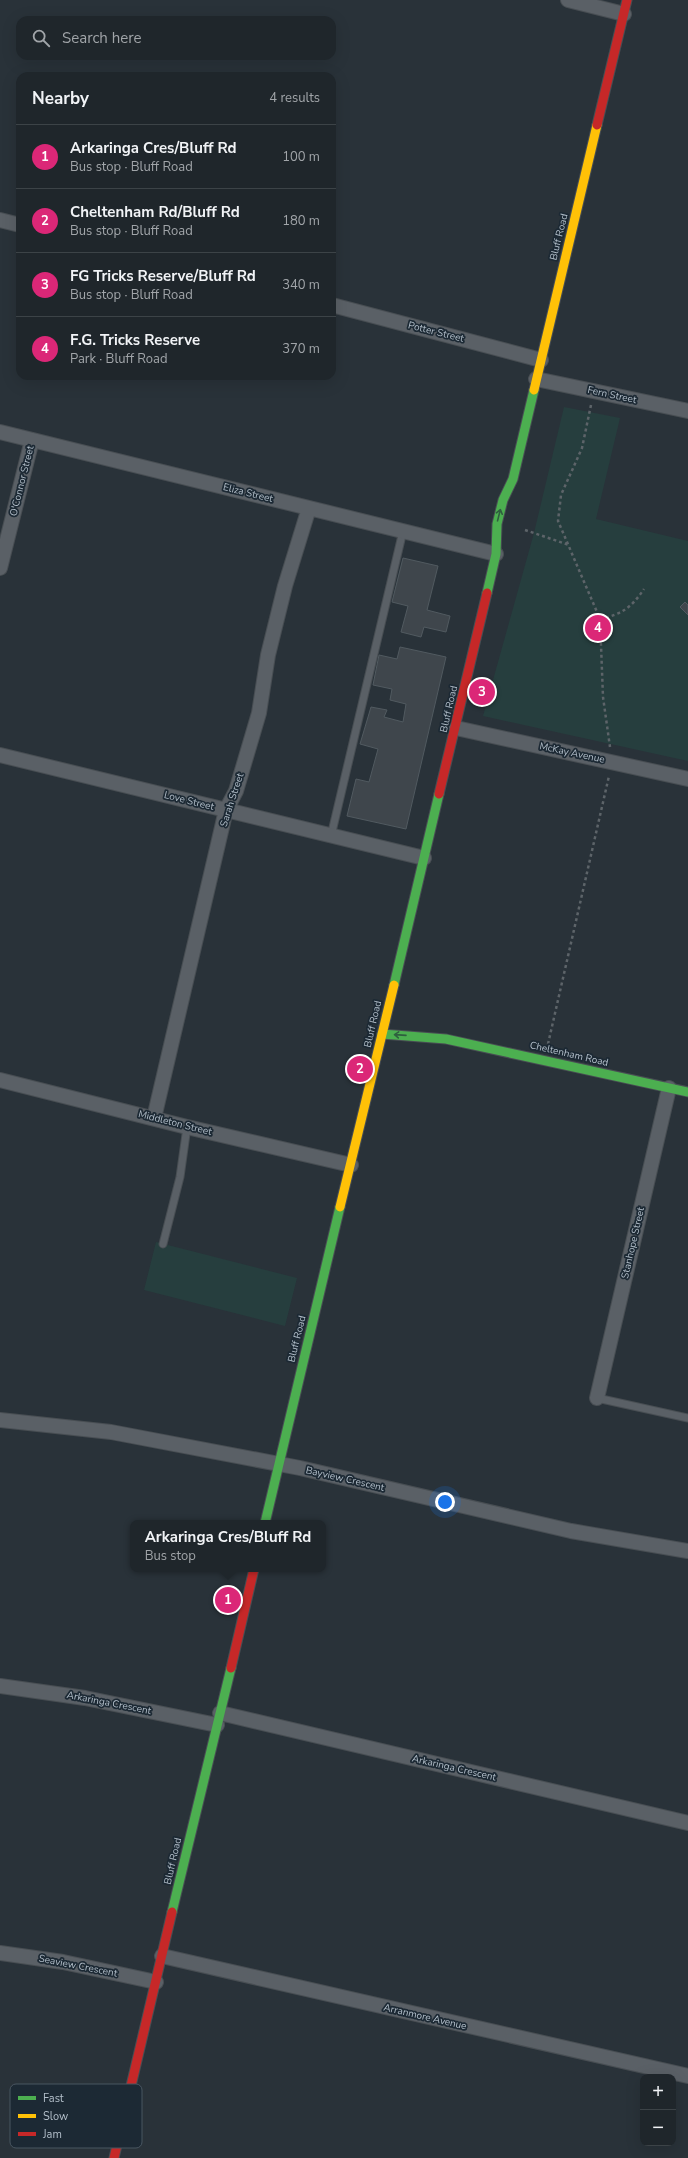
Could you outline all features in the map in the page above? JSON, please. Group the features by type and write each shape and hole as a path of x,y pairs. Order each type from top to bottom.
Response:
{"main road":[{"name":"Bluff Road","path":"266,1520 382,1034 389,1018 424,858 496,554 497,524 503,500 513,479 627,0"},
{"name":"Bluff Road","path":"513,479 515,495"},
{"name":"Bluff Road","path":"496,554 506,534"},
{"name":"Cheltenham Road","path":"414,1027 446,1039"},
{"name":"Cheltenham Road","path":"382,1034 446,1039 688,1092"},
{"name":"Bluff Road","path":"132,2084 253,1572"},
{"name":"Bluff Road","path":"114,2158 116,2148"}],"street":[{"path":"568,0 624,14"},
{"path":"0,220 16,224"},
{"name":"Potter Street","path":"336,306 541,360"},
{"name":"Fern Street","path":"536,379 688,411"},
{"name":"Eliza Street","path":"0,432 496,554"},
{"name":"O'Connor Street","path":"0,568 32,440"},
{"name":"Sarah Street","path":"154,1118 226,810 236,791 259,713 268,655 286,586 310,508"},
{"name":"McKay Avenue","path":"456,728 688,779"},
{"name":"Love Street","path":"0,755 424,858"},
{"name":"Middleton Street","path":"0,1080 187,1127 351,1165"},
{"name":"Stanhope Street","path":"597,1398 669,1088"},
{"name":"Bayview Crescent","path":"0,1420 111,1432 279,1464 571,1531 688,1551"},
{"name":"Arkaringa Crescent","path":"0,1686 218,1719 688,1823"},
{"name":"Seaview Crescent","path":"0,1953 63,1962 156,1982"},
{"name":"Arranmore Avenue","path":"162,1956 688,2076"}],"lane":[{"path":"331,836 403,531"},
{"path":"164,1244 180,1177 187,1127"},
{"path":"597,1398 688,1418"}],"path":[{"path":"544,1060 612,762 603,697 600,619 558,521 561,495 582,448 594,391"},
{"path":"524,530 569,545"},
{"path":"600,619 616,615 632,605 644,589"}],"green space":[{"path":"564,407 620,418 596,519 688,541 688,761 483,716 534,533"},
{"path":"156,1242 297,1278 285,1326 144,1290"}],"building":[{"path":"403,558 438,566 427,610 450,616 446,632 424,627 421,637 401,632 408,606 392,602"},
{"path":"685,602 688,605 688,615 680,607"},
{"path":"400,647 446,657 406,829 347,816 356,779 369,782 378,749 360,744 371,707 387,710 384,717 403,722 406,704 390,700 392,689 373,685 379,655 397,659"}],"traffic: fast":[{"path":"487,593 496,554 497,524 503,500 513,479 534,390"},
{"path":"394,985 439,794"},
{"path":"382,1034 446,1039 688,1092"},
{"path":"266,1520 340,1207"},
{"path":"172,1912 231,1668"}],"traffic: slow":[{"path":"534,390 597,125"},
{"path":"340,1207 394,985"}],"traffic: jam":[{"path":"597,125 627,0"},
{"path":"439,794 487,593"},
{"path":"231,1668 253,1572"},
{"path":"131,2084 172,1912"},
{"path":"114,2158 116,2148"}],"place":[{"name":"F.G. Tricks Reserve","path":"598,628"},
{"name":"FG Tricks Reserve/Bluff Rd","path":"482,692"},
{"name":"Cheltenham Rd/Bluff Rd","path":"360,1069"},
{"name":"Arkaringa Cres/Bluff Rd","path":"228,1600"}]}
